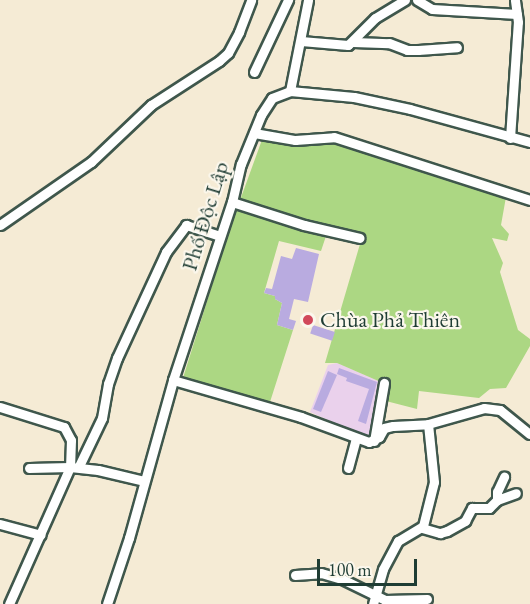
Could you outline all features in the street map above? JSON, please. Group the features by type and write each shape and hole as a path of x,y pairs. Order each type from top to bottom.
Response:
{"street":[{"path":"0,225 91,162 151,105 219,61 228,52 239,32 252,0"},
{"path":"254,72 288,0"},
{"path":"308,0 290,91 344,96 399,106 530,142"},
{"path":"301,41 346,46 353,42 375,18 405,0"},
{"path":"417,0 432,9 518,18 530,24"},
{"path":"510,138 518,18 515,0"},
{"path":"353,42 389,43 407,50 457,48"},
{"name":"Phố Độc Lập","path":"107,604 173,380 232,202 241,164 261,115 272,98 290,91"},
{"path":"254,133 295,140 334,137 530,200"},
{"path":"232,202 304,225 360,238"},
{"path":"9,604 40,535 79,467 102,418 108,384 117,358 159,265 183,227 195,226 219,236"},
{"path":"173,380 301,417 356,439 374,441"},
{"path":"374,441 384,383"},
{"path":"0,407 64,427 70,436 79,467"},
{"path":"374,441 384,428 428,424 491,408 511,417 530,434"},
{"path":"422,528 434,482 428,424"},
{"path":"348,468 356,439"},
{"path":"29,468 79,467 144,481"},
{"path":"498,500 497,492 504,477"},
{"path":"374,601 383,569 398,541 422,528 440,533 447,531 465,521 472,508 488,509 498,500 516,493"},
{"path":"0,524 40,535"},
{"path":"295,575 321,573 342,579 374,601 399,602 427,599"}],"shaded area":[{"path":"337,363 383,383 372,435 368,438 310,412 328,365"}],"green space":[{"path":"263,137 328,139 506,197 501,225 509,234 507,241 492,238 503,263 500,272 518,330 530,339 530,346 506,388 490,389 479,398 419,391 417,409 382,400 383,383 337,363 325,363 360,244 326,236 321,251 279,241 264,293 275,296 275,299 282,303 277,325 293,330 270,402 182,381 231,225"}],"building":[{"path":"296,248 319,254 308,302 294,299 289,319 296,321 293,330 277,325 282,303 275,299 275,296 264,293 266,288 272,289 281,256 292,259"},
{"path":"313,325 335,332 332,341 310,334"},
{"path":"339,368 377,382 366,424 358,421 369,389 346,381 347,378 337,374"},
{"path":"328,371 337,375 321,412 313,409"}],"place":[{"name":"Chùa Phả Thiên","path":"308,320"}]}
